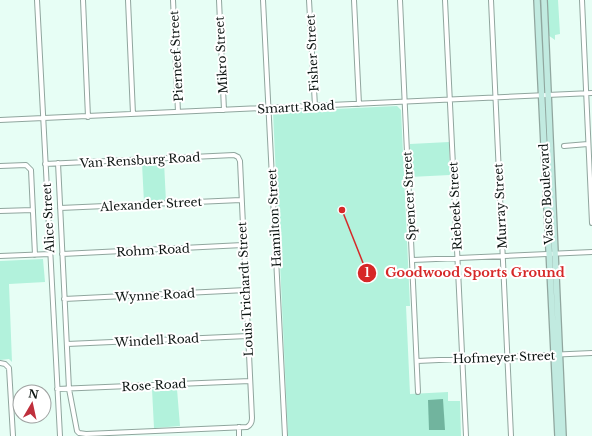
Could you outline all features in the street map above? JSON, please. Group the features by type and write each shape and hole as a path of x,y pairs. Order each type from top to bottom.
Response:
{"main road":[{"name":"Vasco Boulevard","path":"538,0 552,254 558,436"},
{"name":"Vasco Boulevard","path":"544,0 544,95"},
{"name":"Vasco Boulevard","path":"556,355 563,436"}],"street":[{"name":"Alice Street","path":"37,0 42,119 60,436"},
{"path":"83,0 88,117"},
{"path":"128,0 133,114"},
{"name":"Pierneef Street","path":"173,0 178,112"},
{"name":"Mikro Street","path":"219,0 224,110"},
{"name":"Hamilton Street","path":"264,0 284,436"},
{"name":"Fisher Street","path":"309,0 315,106"},
{"path":"354,0 359,104"},
{"name":"Spencer Street","path":"400,0 418,392"},
{"name":"Riebeek Street","path":"445,0 466,436"},
{"name":"Murray Street","path":"491,0 511,436"},
{"path":"582,0 592,223"},
{"name":"Smartt Road","path":"0,120 592,93"},
{"path":"564,146 588,144"},
{"name":"Van Rensburg Road","path":"45,164 236,156"},
{"name":"Louis Trichardt Street","path":"236,156 240,161 251,424"},
{"name":"Alice Street","path":"58,163 69,389 76,428 79,433 246,427 251,424"},
{"name":"Alice Street","path":"0,166 28,165 31,170 35,255"},
{"name":"Alexander Street","path":"60,208 241,200"},
{"path":"0,211 33,210"},
{"name":"Rohm Road","path":"62,254 243,245"},
{"path":"413,260 592,252"},
{"path":"0,256 50,254"},
{"name":"Wynne Road","path":"64,299 246,290"},
{"name":"Windell Road","path":"67,344 248,336"},
{"name":"Hofmeyer Street","path":"417,361 592,353"},
{"path":"0,364 7,365 9,371 12,436"},
{"name":"Rose Road","path":"57,389 250,380"},
{"path":"239,427 239,436"}],"shaded area":[{"path":"547,0 558,0 560,34 555,35 555,40 548,35"},
{"path":"397,106 401,110 410,306 406,306 410,394 448,392 448,401 460,401 461,436 288,436 273,112"},
{"path":"449,142 450,175 410,177 410,144"},
{"path":"164,162 166,202 144,203 142,163"},
{"path":"43,259 45,282 9,284 12,362 9,359 0,360 0,261"},
{"path":"152,389 177,389 180,426 154,428"},
{"path":"443,399 445,430 429,430 428,400"}],"place":[{"name":"Goodwood Sports Ground","path":"342,210"}]}
